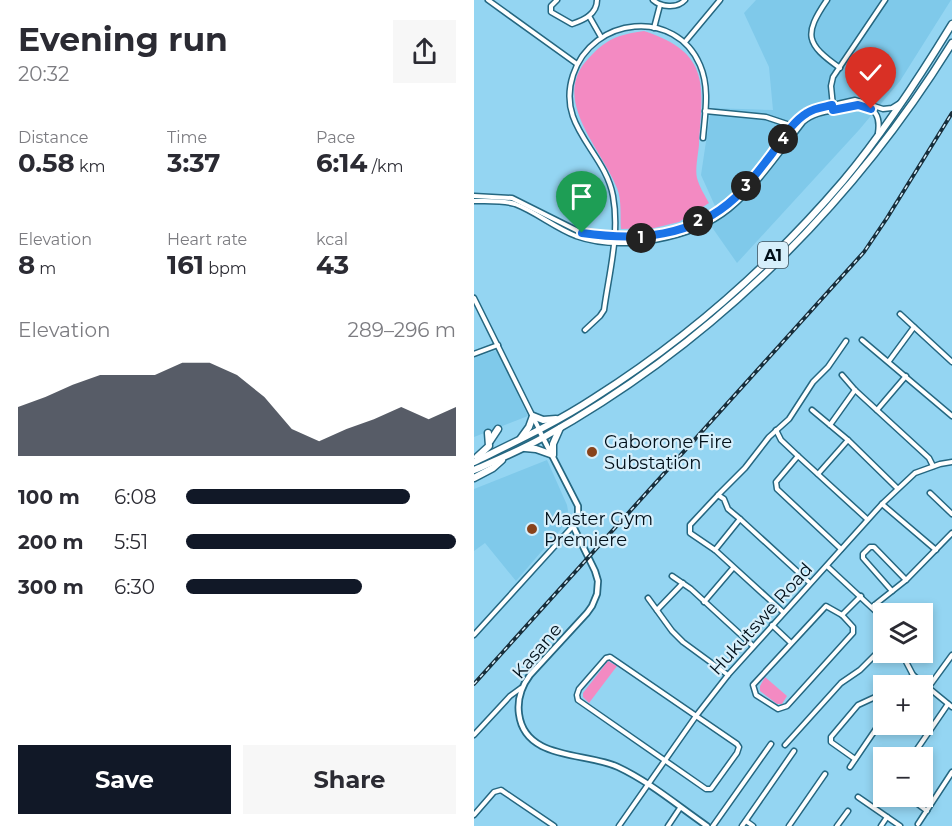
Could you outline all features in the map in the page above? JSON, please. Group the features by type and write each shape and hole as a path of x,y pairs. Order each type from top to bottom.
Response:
{"highway":[{"name":"A1","path":"474,461 539,430 595,398 665,348 732,293 811,217 844,179 902,102 952,24"},
{"name":"A1","path":"474,471 543,437 617,392 663,360 735,302 795,245 851,183 896,127 952,43"},
{"path":"520,439 529,427 532,416 543,420 562,418"},
{"path":"523,448 536,449 553,455 553,444 560,427"},
{"path":"474,461 488,448 498,429"},
{"path":"488,433 490,442"},
{"path":"474,478 493,468 506,455"}],"street":[{"path":"557,0 552,4 550,11 570,24 589,16 596,9 597,0"},
{"path":"653,0 660,5 677,5 685,0"},
{"path":"685,42 720,0"},
{"path":"827,0 813,24 811,36 815,48 840,68"},
{"path":"833,107 831,81 885,0"},
{"path":"491,1 577,64"},
{"path":"654,28 660,5"},
{"path":"589,16 601,37"},
{"path":"585,330 604,310 615,237 615,210 608,180 582,138 571,113 570,87 577,64 586,51 601,37 624,28 639,26 654,28 685,42 703,73 706,90 703,138"},
{"path":"474,195 512,198 576,231 615,237 655,236 682,228 718,211 742,191 793,126 807,113 862,101 887,109 902,102"},
{"path":"474,201 515,204 574,235 614,242 663,238 700,226 719,216 742,197 803,122 811,116 833,107 858,105 871,109 879,122 877,137"},
{"path":"705,111 766,117 793,126"},
{"path":"474,298 539,430"},
{"path":"900,314 952,362"},
{"path":"889,361 914,327"},
{"path":"862,340 952,416"},
{"path":"783,612 715,550 690,533 688,528 745,468 776,430 789,419 813,382 828,367 846,341"},
{"path":"474,354 498,345"},
{"path":"842,375 922,452 933,466"},
{"path":"877,410 906,376"},
{"path":"830,425 855,390"},
{"path":"812,410 848,440 897,488"},
{"name":"Kasane","path":"539,430 578,506 578,519 573,526 598,581 597,594 587,613 530,675 521,688 518,705 520,720 530,736 539,744 565,755 616,766 707,826"},
{"path":"776,430 781,440 867,519"},
{"path":"818,474 848,440"},
{"path":"798,456 777,482 777,489 841,549"},
{"name":"Hukutswe Road","path":"619,826 696,716 728,675 867,519 915,473 952,462"},
{"path":"930,493 952,514"},
{"path":"718,495 724,499 728,509 810,583"},
{"path":"882,504 936,550"},
{"path":"715,550 740,519"},
{"path":"474,635 573,526"},
{"path":"827,566 872,608 906,579 952,533"},
{"path":"892,591 863,559 863,554 870,547 874,548 906,579"},
{"path":"704,602 733,567"},
{"path":"672,576 683,583 753,646"},
{"path":"657,610 683,583"},
{"path":"842,615 861,596"},
{"path":"648,598 683,642 728,675"},
{"path":"829,607 842,615 853,627 853,633 787,706 778,709 756,695 753,685 822,608 829,607"},
{"path":"772,625 791,643"},
{"path":"933,681 952,655"},
{"path":"610,657 739,747 713,788 709,790 665,761 578,700 579,689 606,658 610,657"},
{"path":"785,745 833,691 873,657"},
{"path":"907,663 913,675"},
{"path":"474,735 510,696 521,688"},
{"path":"919,747 950,705 933,692"},
{"path":"855,759 831,742 831,737 858,705 873,698"},
{"path":"850,767 873,733"},
{"path":"713,826 771,744"},
{"path":"742,826 794,751"},
{"path":"918,824 952,772"},
{"path":"789,826 825,774"},
{"path":"474,815 494,792 501,790 554,826"},
{"path":"858,797 900,826"},
{"path":"922,807 927,811"},
{"path":"668,826 680,808"},
{"path":"837,826 848,811"},
{"path":"881,826 887,817"},
{"path":"746,821 753,826"}],"shaded area":[{"path":"756,0 951,0 900,81 859,130 737,263 702,213 715,206 701,175 711,108 773,110 769,67 744,13"},
{"path":"644,31 666,40 681,50 692,61 698,74 702,105 696,174 709,203 679,222 654,228 621,229 619,193 583,124 574,91 578,74 588,59 601,47 619,36"},
{"path":"497,350 528,416 474,437 474,358"},
{"path":"547,460 568,511 561,529 516,581 485,543 474,551 474,489"},
{"path":"608,661 617,666 589,703 583,697 583,693"},
{"path":"765,677 787,696 782,704 777,704 760,691"}],"railway":[{"path":"474,684 864,252 952,113"}],"place":[{"name":"Gaborone Fire Substation","path":"592,452"},
{"name":"Master Gym Premiere","path":"532,529"}],"route":[{"path":"582,233 599,236 655,236 699,221 721,209 742,191 803,115 832,105 833,110 854,105 871,109"}]}
